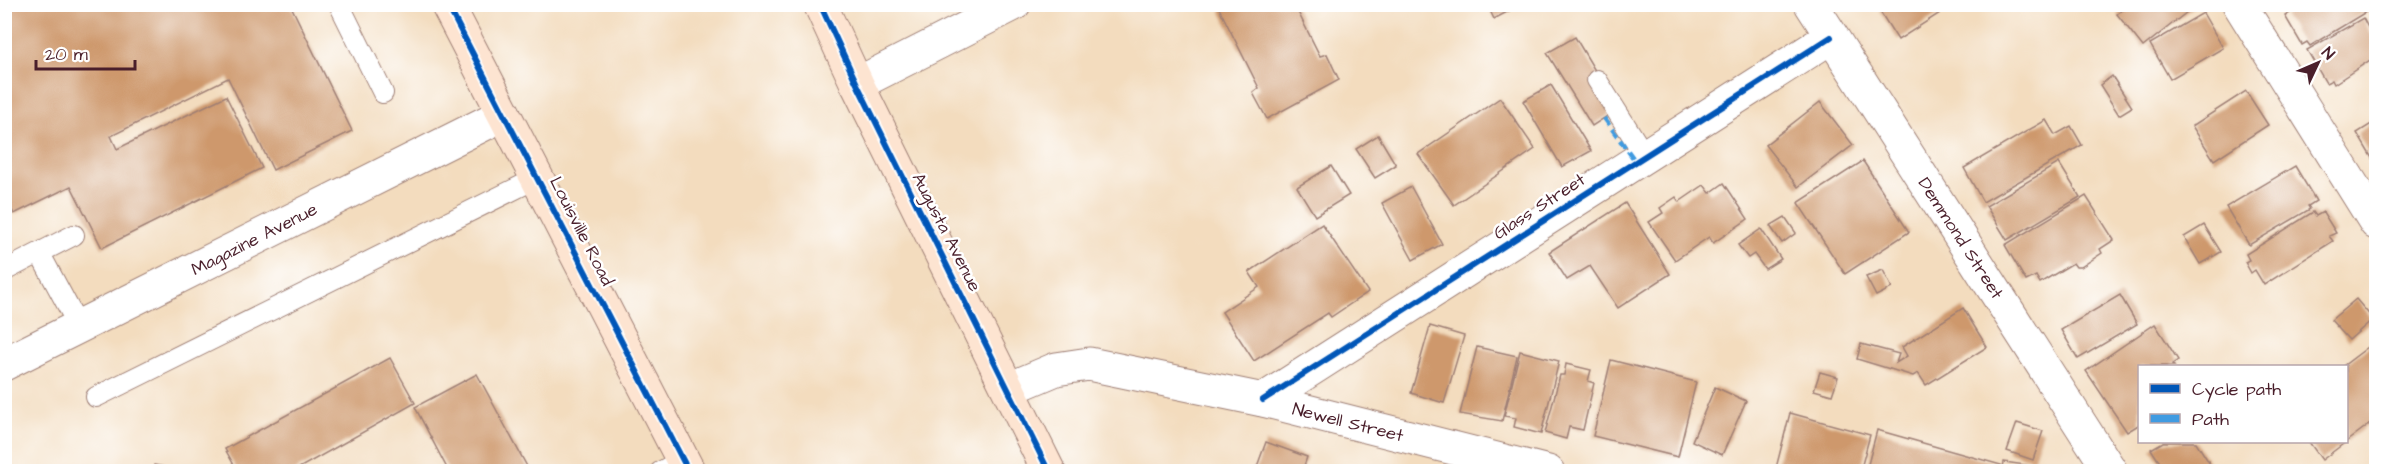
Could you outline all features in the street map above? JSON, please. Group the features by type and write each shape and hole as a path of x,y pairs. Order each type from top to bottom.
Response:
{"main road":[{"name":"Louisville Road","path":"447,4 537,178 677,467"},
{"name":"Augusta Avenue","path":"820,4 856,84 1049,471"}],"street":[{"path":"856,84 1014,4"},
{"name":"Demmond Street","path":"1811,4 2111,471"},
{"path":"2239,4 2376,223"},
{"name":"Glass Street","path":"1263,400 1832,37"},
{"name":"Magazine Avenue","path":"4,364 504,114"},
{"name":"Newell Street","path":"1009,389 1056,369 1089,364 1263,400 1548,471"}],"lane":[{"path":"339,4 383,93"},
{"path":"1598,80 1645,156"},
{"path":"96,398 537,178"},
{"path":"4,271 74,235"},
{"path":"40,254 79,327"}],"building":[{"path":"4,4 290,4 352,131 273,170 228,78 111,136 117,149 226,96 262,168 102,248 71,186 14,214 4,195"},
{"path":"1217,4 1294,4 1320,56 1327,54 1339,80 1267,119 1253,93 1259,88"},
{"path":"1487,4 1522,4 1494,19"},
{"path":"1889,4 1954,4 1898,40 1879,10"},
{"path":"2125,4 2197,4 2143,47 2117,14 2127,6"},
{"path":"2290,4 2372,4 2374,7 2310,46 2307,42 2302,45 2285,16 2290,13 2286,7"},
{"path":"2203,13 2223,48 2170,79 2150,44"},
{"path":"2363,18 2376,43 2376,56 2334,84 2332,80 2326,83 2307,50"},
{"path":"1575,37 1600,79 1612,113 1592,126 1547,53"},
{"path":"2112,76 2132,107 2119,115 2100,85"},
{"path":"1551,85 1591,151 1562,167 1523,101"},
{"path":"2246,91 2268,125 2214,160 2192,126"},
{"path":"1500,98 1535,149 1454,205 1418,154"},
{"path":"1820,102 1853,145 1798,187 1765,145"},
{"path":"2046,120 2055,135 2071,126 2082,145 1983,202 1964,168"},
{"path":"2376,121 2376,165 2357,133"},
{"path":"1378,135 1396,165 1375,178 1356,149"},
{"path":"1863,161 1909,232 1845,274 1798,203"},
{"path":"2059,163 2080,197 2007,240 1986,206"},
{"path":"1331,166 1349,195 1315,216 1297,187"},
{"path":"2295,166 2316,201 2308,206 2310,209 2249,245 2226,207"},
{"path":"1724,183 1748,219 1713,243 1709,237 1675,260 1649,222 1663,213 1660,208 1676,197 1679,202 1704,185 1710,193"},
{"path":"1411,187 1442,244 1413,260 1382,203"},
{"path":"2086,196 2114,240 2100,249 2102,253 2081,267 2076,267 2073,263 2040,283 2036,276 2026,281 2005,245"},
{"path":"1625,203 1670,274 1618,308 1590,266 1567,280 1549,252"},
{"path":"2313,212 2316,216 2323,212 2336,233 2329,236 2333,241 2264,285 2255,270 2251,273 2245,262 2249,260 2246,254"},
{"path":"1785,217 1796,233 1782,243 1770,226"},
{"path":"1322,224 1368,292 1331,317 1328,313 1254,361 1222,312 1259,287 1249,272"},
{"path":"2204,225 2221,252 2200,264 2184,237"},
{"path":"1761,229 1781,259 1765,269 1754,254 1748,258 1738,245"},
{"path":"1883,270 1892,288 1876,296 1866,277"},
{"path":"2120,295 2137,324 2078,359 2061,330"},
{"path":"2356,299 2373,319 2349,340 2331,320"},
{"path":"1963,308 1987,347 1926,385 1918,373 1913,376 1857,359 1861,344 1899,354 1896,363 1907,356 1902,347"},
{"path":"2155,324 2178,360 2173,365 2138,365 2138,425 2127,432 2086,371"},
{"path":"1430,326 1464,336 1444,403 1411,393"},
{"path":"2376,341 2376,419 2348,440 2348,365 2344,365"},
{"path":"1477,347 1517,356 1502,421 1460,414"},
{"path":"1520,351 1559,361 1541,434 1514,427 1516,418 1504,416"},
{"path":"390,358 415,403 292,472 238,472 225,449"},
{"path":"1611,360 1696,382 1678,457 1593,436"},
{"path":"1566,364 1591,370 1588,381 1594,383 1583,430 1569,427 1566,439 1545,433 1560,375 1564,375"},
{"path":"1820,372 1838,377 1832,395 1814,390"},
{"path":"477,374 530,472 449,472 415,407"},
{"path":"1715,387 1746,401 1722,455 1692,441"},
{"path":"1790,413 1870,435 1860,472 1775,472"},
{"path":"2017,423 2043,431 2033,460 2007,451"},
{"path":"1877,430 2001,465 2000,472 1866,472"},
{"path":"1266,442 1307,457 1302,472 1255,472"},
{"path":"2161,443 2197,443 2215,472 2166,472 2151,449"},
{"path":"2310,443 2345,443 2322,460"},
{"path":"2004,462 2046,468 2045,472 2002,472"},
{"path":"154,465 182,470 181,472 153,472"}],"marked path":[{"path":"1604,118 1636,162"}],"cycle path":[{"path":"447,4 689,472"},
{"path":"820,4 857,84 1049,472"},
{"path":"1263,400 1831,37"}]}
